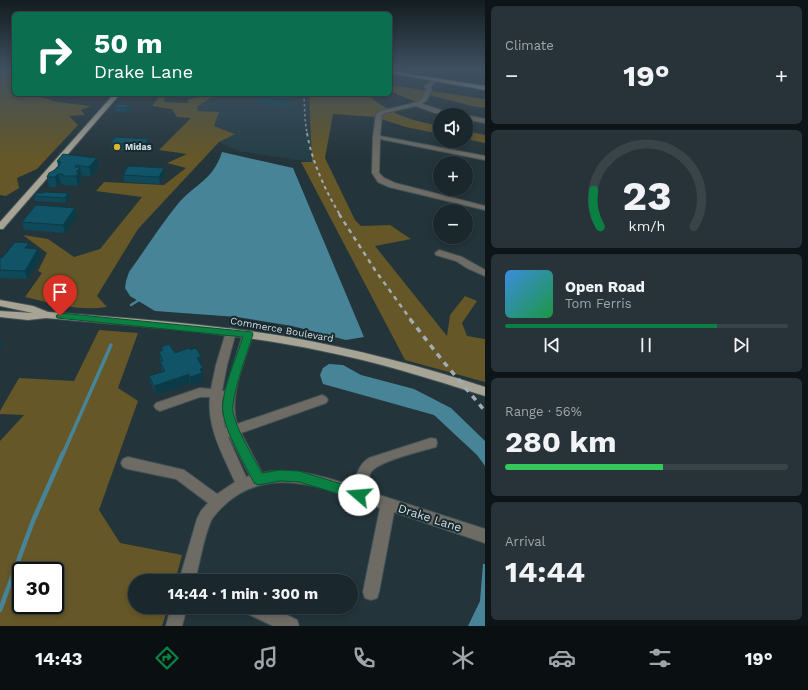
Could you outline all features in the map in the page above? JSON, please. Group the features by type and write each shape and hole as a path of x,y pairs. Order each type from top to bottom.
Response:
{"main road":[{"path":"0,227 112,99"},
{"name":"Commerce Boulevard","path":"0,303 33,310 46,315"},
{"name":"Commerce Boulevard","path":"0,314 28,317 46,315 248,334 355,354 416,370 485,392"}],"street":[{"path":"424,99 417,104 379,114 376,137 375,173 381,180 396,186 485,208"},
{"path":"417,104 433,110"},
{"path":"473,118 485,121"},
{"path":"376,137 394,139 485,158"},
{"path":"439,253 459,259 485,273"},
{"path":"231,332 216,394 217,422 243,485"},
{"path":"248,334 229,396 228,412 234,430 258,479"},
{"path":"160,406 200,393 229,396"},
{"path":"221,434 322,400"},
{"path":"359,495 364,474 369,466 380,459 431,443"},
{"path":"128,463 179,474 218,502"},
{"name":"Drake Lane","path":"189,574 206,517 218,502 243,485 258,479 280,475 299,476 485,536"},
{"path":"371,592 388,504"},
{"path":"174,626 177,614"},
{"path":"266,614 291,626"}],"shaded area":[{"path":"0,99 48,99 57,102 91,106 81,110 85,115 69,116 78,125 37,169 17,178 19,188 6,196 0,195"},
{"path":"157,99 165,99 164,102 187,103 189,99 208,99 197,107 198,111 219,112 214,126 235,134 219,142 138,229 97,296 107,307 76,307 25,297 42,273 38,271 47,253 23,235 48,239 74,257 100,249 142,197 96,191 104,182 164,185 186,168 167,163 187,154 159,150 191,118 177,117 172,109 152,106"},
{"path":"208,99 309,99 312,162 238,151 219,142 234,133 214,126 198,111 197,107"},
{"path":"309,99 374,99 386,108 402,116 433,124 433,133 406,127 375,117 333,114 325,158 355,220 361,226 390,225 411,239 375,246 447,336 450,315 465,296 477,301 462,323 467,336 485,339 485,382 405,360 301,162 312,162"},
{"path":"409,99 421,99 418,103"},
{"path":"445,99 485,99 485,108"},
{"path":"473,132 485,135 485,143 473,140"},
{"path":"99,330 138,333 118,388 138,401 99,510 120,543 182,555 177,574 128,574 128,614 166,614 162,626 0,626 0,441 24,415 0,414 0,411 19,378 74,381"}],"water":[{"path":"222,152 293,168 364,337 346,340 292,326 237,317 155,311 130,296 125,288 129,272 177,205 214,170"},
{"path":"329,364 343,365 361,375 414,389 451,408 485,441 485,466 477,455 434,415 323,384 320,375 323,368"},
{"path":"483,564 485,564 485,626 468,626 480,601"}],"building":[{"path":"117,104 131,105 126,108 114,107"},
{"path":"115,137 148,139 144,145 111,143"},
{"path":"63,154 97,158 89,167 76,165 75,167 80,168 76,172 79,172 76,176 62,176 63,174 58,174 55,177 47,177 49,173 60,165 58,165 61,162 57,161"},
{"path":"128,166 164,168 159,177 123,175"},
{"path":"37,193 68,193 65,198 34,196"},
{"path":"36,205 75,208 63,225 22,222"},
{"path":"15,242 29,243 25,248 38,249 25,271 0,270 0,258 3,257"},
{"path":"169,344 175,353 189,348 190,350 196,348 201,356 197,358 203,368 200,369 202,373 190,377 189,374 154,386 149,376 165,371 160,362 163,361 159,352 163,350 161,347"}],"waterway":[{"path":"131,305 139,300"},
{"path":"63,454 111,345"},
{"path":"0,610 33,521 63,453"}],"railway":[{"path":"304,99 307,134"},
{"path":"307,133 312,155 320,176 340,215"},
{"path":"339,214 375,270 411,320"},
{"path":"410,319 485,411"}],"place":[{"name":"Midas","path":"117,147"}],"route":[{"path":"60,316 188,327 248,334 229,396 228,412 234,430 258,479 280,475 299,476 359,495"}]}
